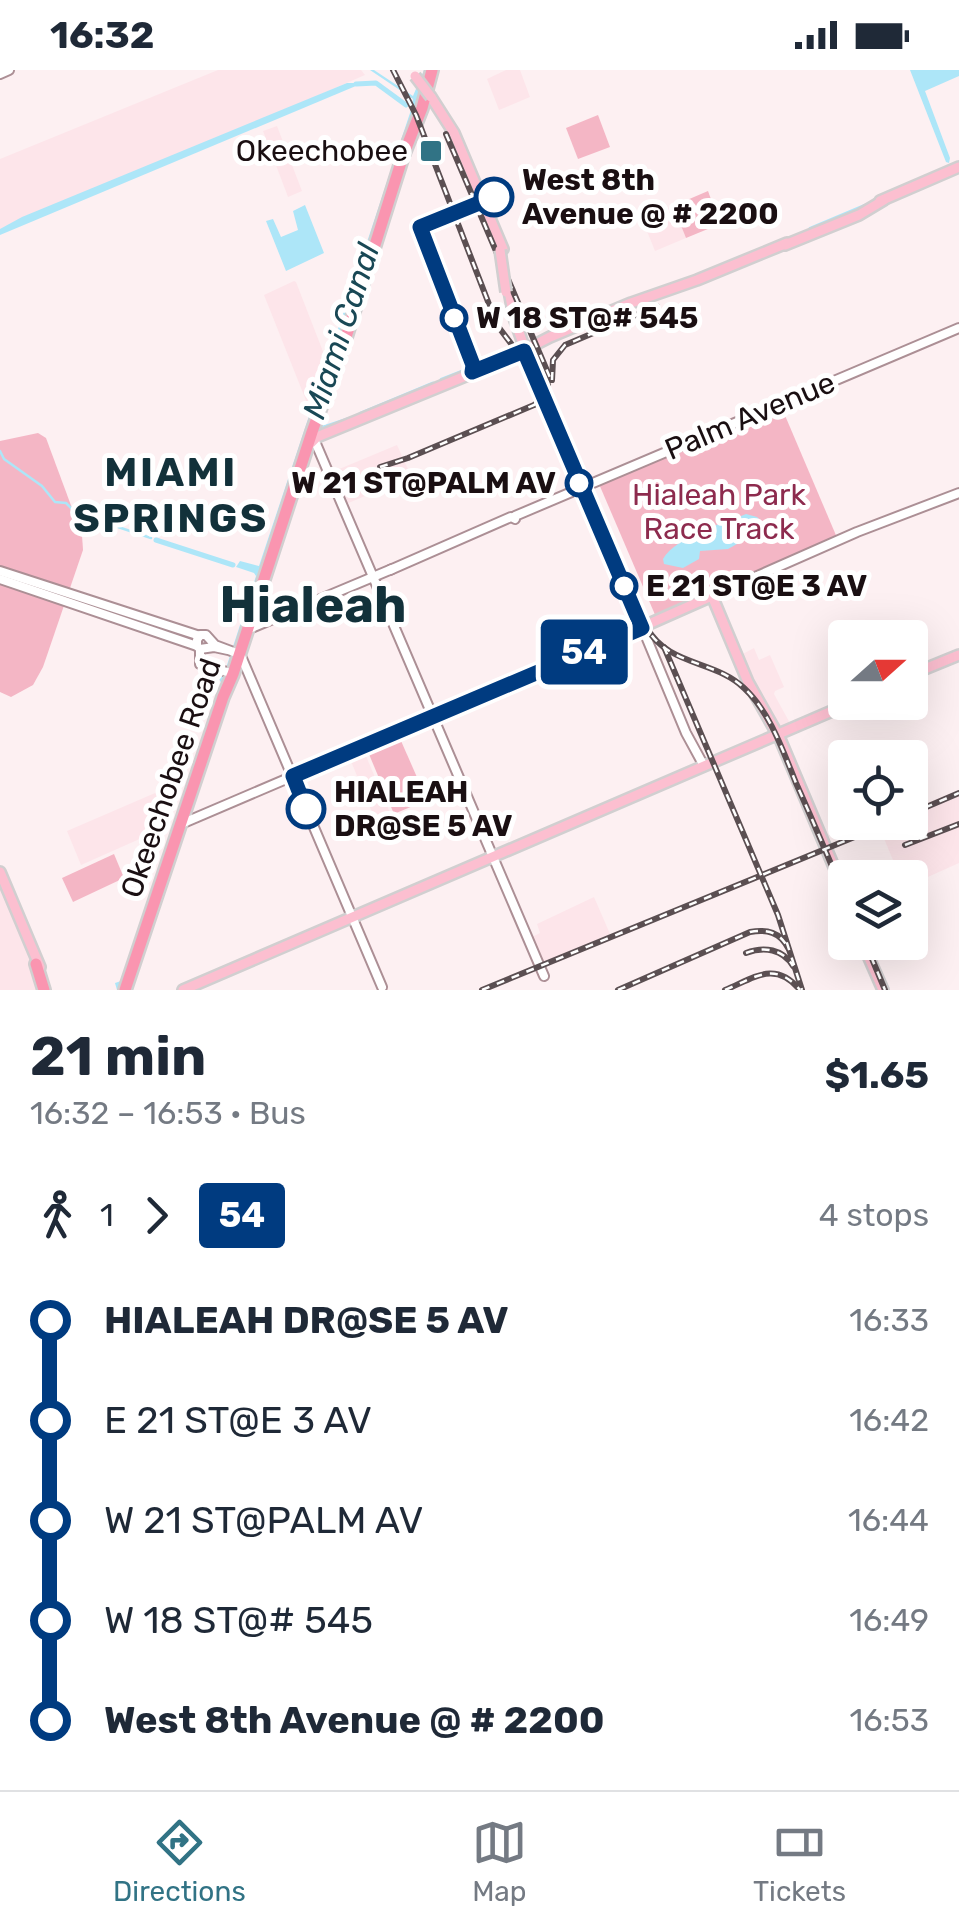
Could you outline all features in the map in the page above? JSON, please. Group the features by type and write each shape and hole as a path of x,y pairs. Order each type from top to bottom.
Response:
{"highway":[{"name":"Okeechobee Road","path":"250,628 261,583 316,434 434,70"},
{"name":"Okeechobee Road","path":"127,990 234,673 235,653 250,628 276,542"},
{"path":"259,599 261,583"},
{"name":"Okeechobee Road","path":"127,990 167,876"},
{"path":"37,965 46,990"}],"main road":[{"path":"0,72 10,70"},
{"path":"411,74 454,133 501,250 524,349 686,733 704,766"},
{"path":"550,990 316,434 829,226 959,168"},
{"name":"Palm Avenue","path":"250,628 959,328"},
{"path":"182,824 857,532 959,493"},
{"path":"0,570 200,636 197,639 202,653"},
{"path":"0,579 202,653 234,673 293,776 382,988"},
{"path":"711,597 830,860"},
{"path":"711,597 751,697 776,734"},
{"path":"259,599 268,621"},
{"path":"202,653 215,646 235,653"},
{"path":"928,669 959,656"},
{"path":"183,990 828,712"},
{"path":"323,847 382,988"},
{"path":"825,849 829,860"},
{"path":"330,868 338,882"},
{"path":"0,876 37,965"},
{"path":"872,960 885,990"},
{"path":"210,978 215,990"}],"shaded area":[{"path":"218,70 361,70 365,75 0,233 0,159"},
{"path":"506,70 520,70 530,97 499,110 487,79"},
{"path":"277,126 302,191 288,197 263,131"},
{"path":"673,206 686,238 655,251 642,219"},
{"path":"294,281 324,354 307,403 264,295"},
{"path":"397,445 411,476 344,505 332,472"},
{"path":"754,648 759,660 770,655 784,687 774,694 791,725 777,731 739,656"},
{"path":"363,749 391,815 376,822 348,754"},
{"path":"169,787 153,833 81,865 67,831"},
{"path":"959,790 959,863 928,877 928,860 893,860 885,840 928,840 928,803"},
{"path":"0,884 31,958 42,990 0,990"},
{"path":"594,897 610,934 542,963 530,938 540,933 537,924"}],"green space":[{"path":"598,115 610,147 578,159 566,128"},
{"path":"708,191 720,224 686,238 673,206"},
{"name":"Hialeah Park Race Track","path":"781,406 838,540 656,617 599,484"},
{"path":"38,433 46,438 82,535 83,550 43,667 33,685 11,697 0,692 0,441"},
{"path":"398,734 427,800 394,814 366,747"},
{"path":"114,854 124,878 73,902 62,878"}],"water":[{"name":"Miami Canal","path":"370,70 413,96 424,70 430,70 123,990 117,990 115,983 121,981 221,683 218,676 226,668 256,576 236,567 240,561 259,566 411,110 413,99"},
{"path":"910,70 959,70 959,76 925,91 949,163 946,162"},
{"path":"347,83 363,83 0,235 0,229 22,217"},
{"path":"305,205 324,253 286,271 266,221 273,219 281,237 298,230 293,211"},
{"path":"746,514 763,523 756,531 742,536 746,539 728,549 700,551 699,559 683,568 664,564 663,559 670,551 689,537"}],"waterway":[{"path":"356,84 376,83 406,105"},
{"path":"811,229 868,205"},
{"path":"480,365 497,358"},
{"path":"442,380 465,371"},
{"path":"361,414 433,384"},
{"name":"Miami Canal","path":"320,429 350,419"},
{"path":"0,451 4,459 42,486 55,502 151,538"},
{"path":"156,540 233,565"}],"railway":[{"path":"393,70 416,115 497,325 534,374 647,628 667,649 732,679 761,708 781,745 829,860"},
{"path":"446,134 551,380"},
{"path":"552,380 553,360 565,345 657,306"},
{"path":"380,467 534,405 542,399 548,385"},
{"path":"664,647 778,915 802,990"},
{"path":"928,806 959,793"},
{"path":"905,845 959,824"},
{"path":"482,990 847,840"},
{"path":"618,990 750,932 772,933 788,948"},
{"path":"746,953 772,950 793,966"},
{"path":"872,960 885,990"},
{"path":"725,990 764,974 782,976 800,990"}],"bus line":[{"name":"54","path":"306,809 293,776 642,628 524,351 472,372 473,365 420,227 494,197"}],"place":[{"name":"Okeechobee","path":"431,151"},
{"name":"West 8th Avenue @ # 2200","path":"494,197"},
{"name":"W 18 ST@# 545","path":"454,318"},
{"name":"W 21 ST@PALM AV","path":"579,483"},
{"name":"E 21 ST@E 3 AV","path":"624,586"},
{"name":"HIALEAH DR@SE 5 AV","path":"306,809"}],"district":[{"name":"MIAMI SPRINGS","path":"171,495"},
{"name":"Hialeah","path":"313,604"}]}
